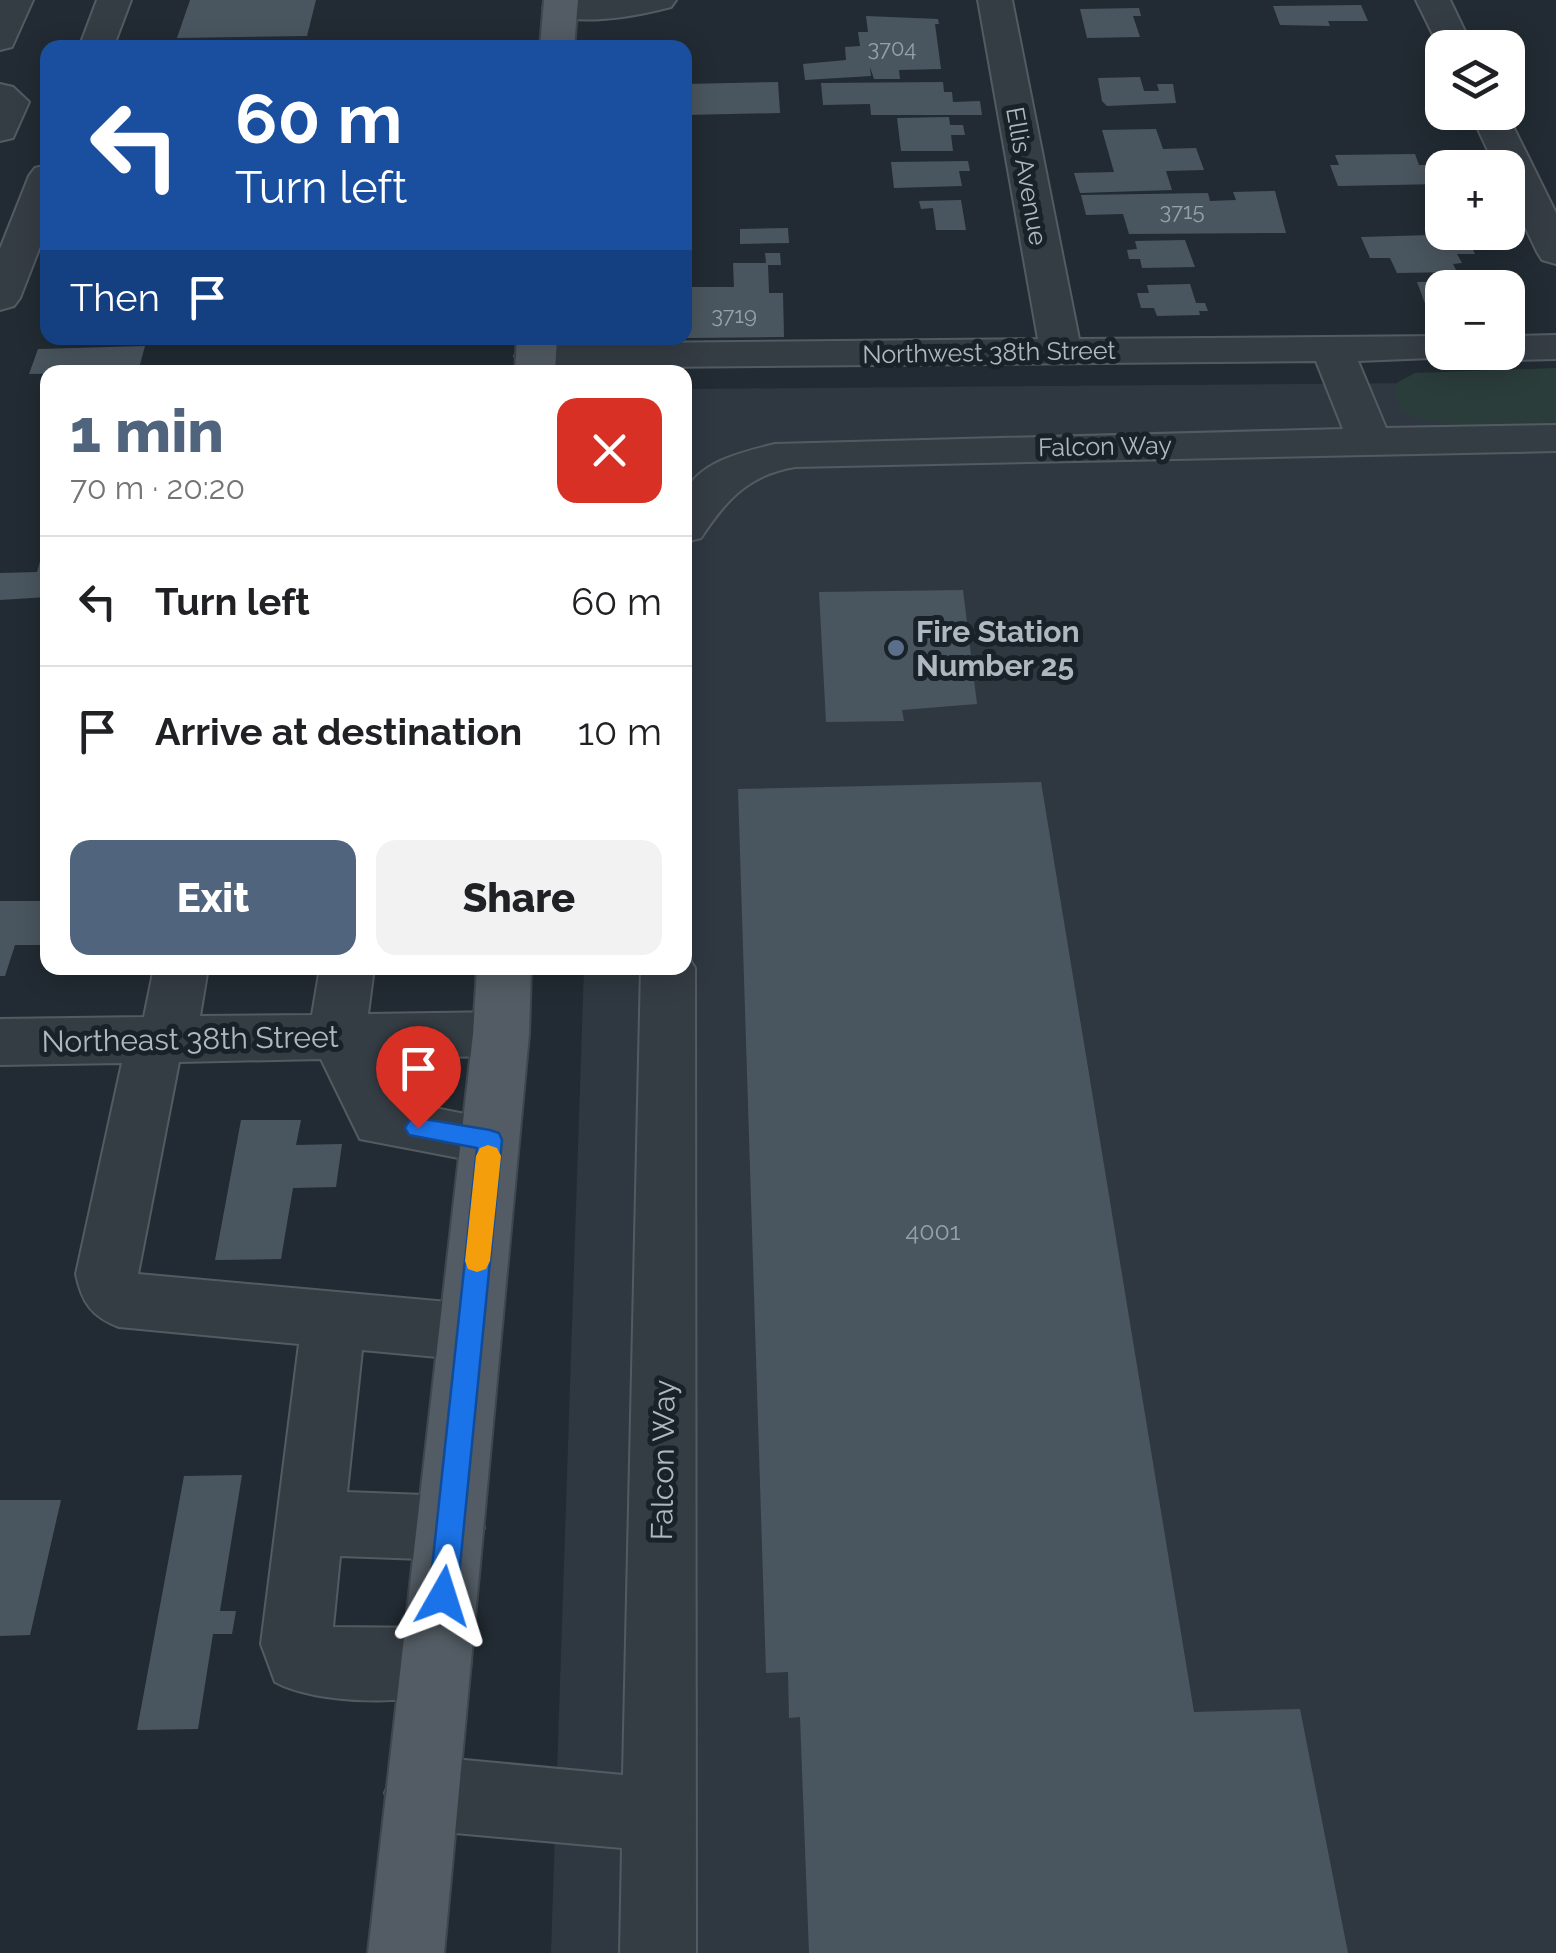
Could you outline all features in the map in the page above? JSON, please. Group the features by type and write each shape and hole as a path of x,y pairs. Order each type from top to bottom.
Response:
{"main road":[{"path":"558,40 560,4"},
{"path":"406,1953 501,1034 504,975"}],"street":[{"path":"0,40 16,0"},
{"path":"99,40 114,0"},
{"path":"560,4 629,7 659,0"},
{"name":"Ellis Avenue","path":"995,0 1062,352"},
{"path":"1433,0 1447,30"},
{"path":"1497,130 1556,252"},
{"path":"0,298 33,198"},
{"path":"1525,348 1556,347"},
{"name":"Northwest 38th Street","path":"536,355 1425,348"},
{"path":"1332,349 1370,442"},
{"name":"Falcon Way","path":"692,519 724,476 756,459 776,456 1556,438"},
{"path":"180,975 161,1039 107,1274 110,1289 119,1300 470,1332"},
{"path":"347,975 337,1036 381,1122 490,1140"},
{"name":"Falcon Way","path":"658,1953 668,975"},
{"name":"Northeast 38th Street","path":"0,1042 501,1034"},
{"path":"334,1319 296,1644 300,1657 309,1662 436,1662"},
{"path":"310,1523 450,1528"},
{"path":"422,1793 660,1815"}],"shaded area":[{"path":"1556,368 1556,423 1456,425 1408,413 1397,401 1398,382 1415,373"},
{"path":"1556,382 1556,1953 551,1953 584,975 692,975 692,389"}],"building":[{"path":"190,0 316,0 307,36 177,38"},
{"path":"1361,5 1368,21 1328,21 1330,26 1280,25 1273,6"},
{"path":"1139,8 1141,16 1133,16 1140,37 1087,38 1080,9"},
{"path":"866,16 938,19 939,24 935,24 941,69 899,70 900,79 874,79 870,67 871,76 805,80 803,64 846,60 845,47 860,46 858,32 868,32"},
{"path":"1140,77 1144,91 1159,91 1157,84 1173,84 1176,103 1107,106 1102,101 1098,78"},
{"path":"778,82 780,113 692,115 692,84"},
{"path":"943,82 944,92 952,92 953,102 980,101 982,115 871,115 870,104 823,105 821,83"},
{"path":"949,117 950,125 963,125 965,135 951,135 953,151 901,151 897,118"},
{"path":"1156,129 1163,149 1196,148 1204,170 1166,171 1172,190 1080,193 1074,173 1114,172 1102,130"},
{"path":"1415,154 1419,165 1425,165 1425,184 1338,186 1330,165 1339,165 1335,155"},
{"path":"968,161 970,171 959,171 962,186 894,188 891,162"},
{"path":"1275,191 1286,233 1129,234 1123,214 1086,215 1081,195 1208,193 1210,201 1236,200 1233,192"},
{"path":"961,200 966,230 936,230 933,208 921,209 919,201"},
{"path":"788,228 789,243 740,244 740,229"},
{"path":"1425,235 1425,250 1473,250 1475,254 1457,254 1462,263 1453,264 1456,270 1397,273 1390,258 1370,258 1361,237"},
{"path":"1185,240 1195,267 1142,268 1140,259 1129,259 1127,250 1137,249 1135,241"},
{"path":"765,253 780,253 781,265 768,265 769,293 783,293 784,337 692,338 692,287 734,287 733,263 766,263"},
{"path":"1417,282 1425,282 1425,304"},
{"path":"1190,284 1196,303 1205,303 1208,311 1199,311 1200,315 1157,316 1154,308 1141,308 1137,293 1149,293 1147,285"},
{"path":"145,346 140,365 40,365 40,374 29,374 38,349"},
{"path":"40,562 40,598 0,600 0,573 37,572"},
{"name":"Fire Station Number 25","path":"963,590 977,704 902,710 904,721 826,722 819,592"},
{"path":"1041,782 1194,1712 1300,1709 1348,1953 809,1953 800,1717 789,1718 788,1672 766,1673 738,789"},
{"path":"0,901 40,901 40,945 15,945 5,976 0,976"},
{"path":"241,1120 301,1120 296,1145 342,1144 336,1187 293,1188 281,1259 215,1260"},
{"path":"242,1475 220,1611 236,1611 232,1634 213,1634 198,1729 137,1730 184,1476"},
{"path":"0,1500 61,1500 30,1635 0,1636"}],"slow traffic":[{"path":"477,1261 488,1156"}],"place":[{"name":"Fire Station Number 25","path":"896,648"}],"route":[{"path":"418,1128 490,1140 443,1596"}]}
